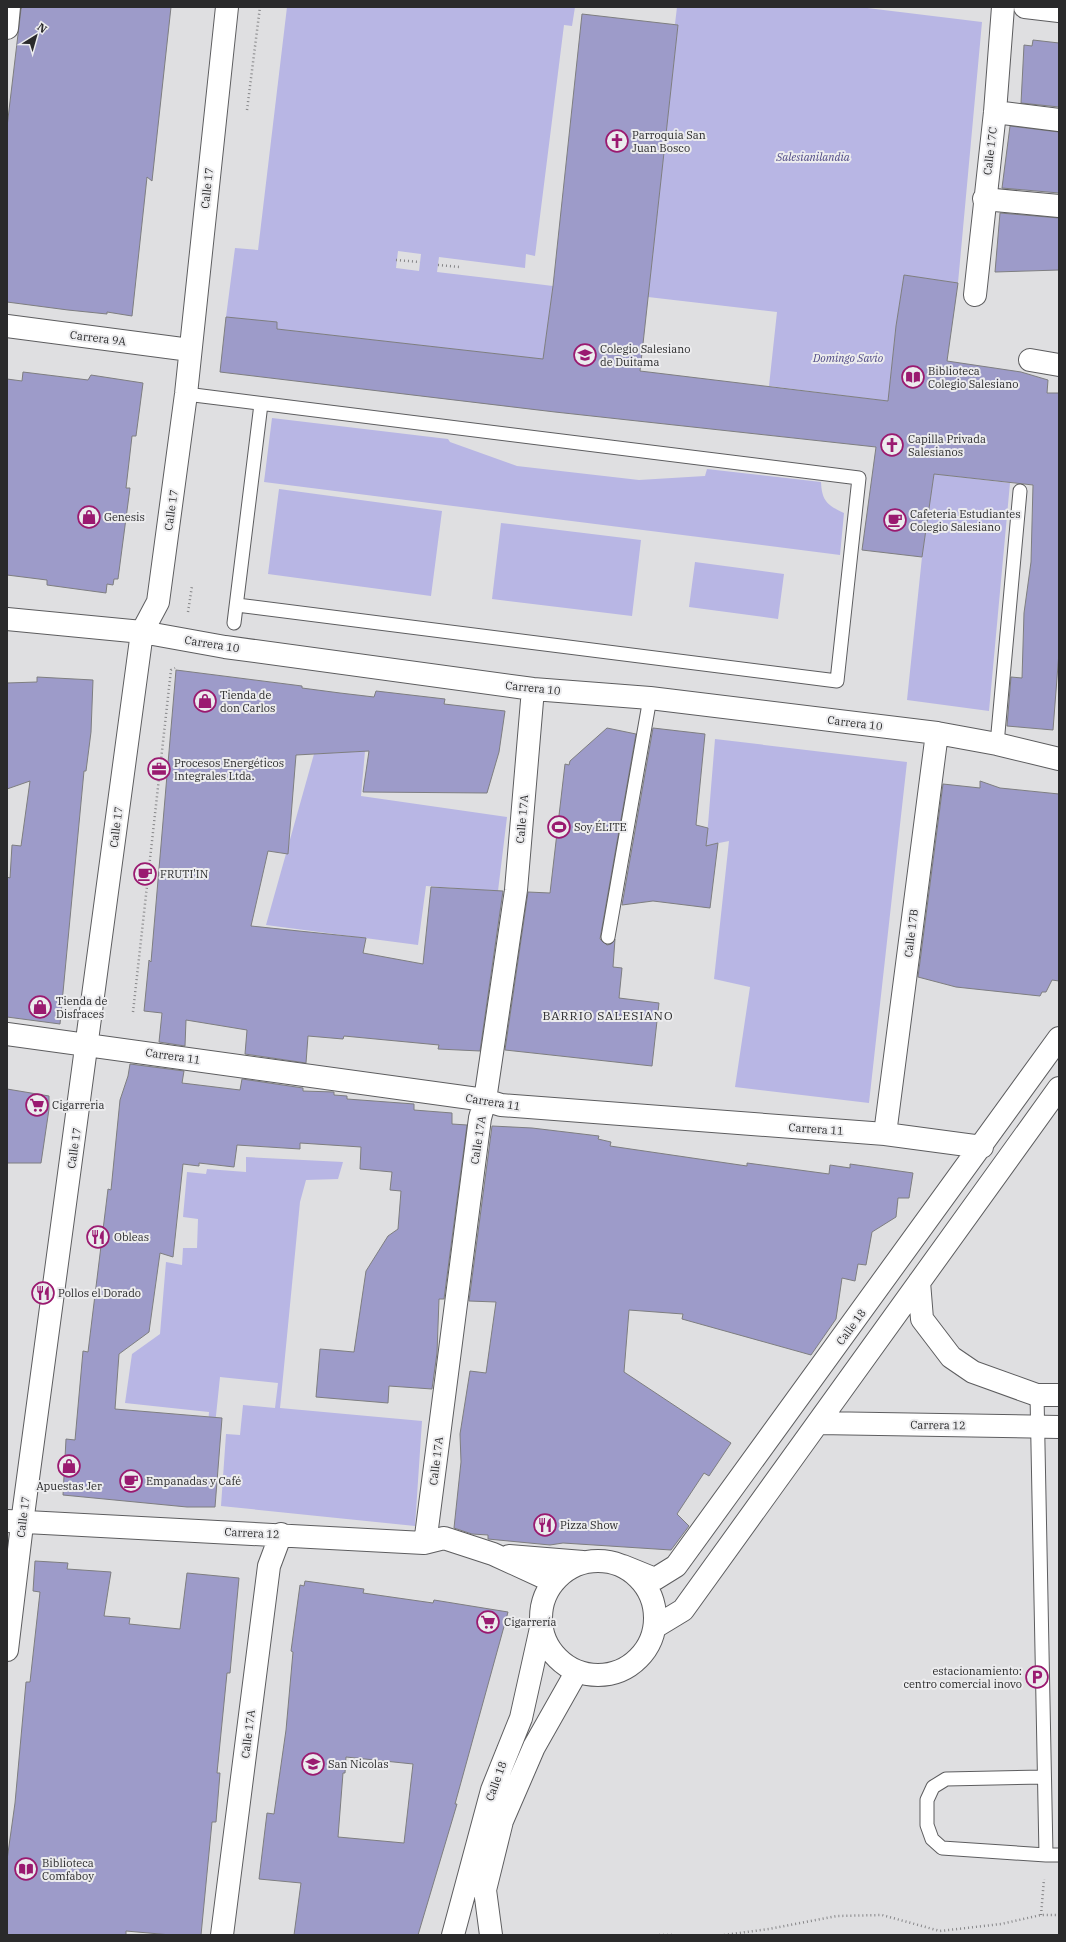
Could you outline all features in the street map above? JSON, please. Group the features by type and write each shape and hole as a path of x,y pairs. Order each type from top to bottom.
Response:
{"street":[{"path":"7,28 9,7"},
{"name":"Calle 17","path":"7,1650 15,1521 88,1044 142,632 158,602 186,394 227,7"},
{"name":"Calle 17C","path":"974,295 995,112 1002,7"},
{"path":"1025,7 1059,11"},
{"path":"995,112 1059,120"},
{"path":"984,199 1059,206"},
{"name":"Carrera 9A","path":"7,326 190,350"},
{"path":"1030,360 1059,365"},
{"name":"Carrera 10","path":"7,620 142,632 225,647 533,689 650,698 937,733 997,744 1059,759"},
{"name":"Calle 17A","path":"424,1543 480,1118 486,1100 516,890 533,689"},
{"name":"Calle 17B","path":"885,1134 937,733"},
{"name":"Carrera 11","path":"7,1034 486,1100 501,1105 885,1134 982,1147"},
{"name":"Calle 18","path":"623,1566 655,1579 676,1566 982,1147 1059,1038"},
{"path":"655,1627 683,1610 1059,1088"},
{"path":"919,1282 922,1319 951,1357 973,1372 1037,1395 1059,1395"},
{"name":"Carrera 12","path":"818,1423 1049,1426"},
{"name":"Carrera 12","path":"15,1521 281,1534 424,1543 444,1538 493,1554 554,1582"},
{"name":"Calle 17A","path":"222,1935 269,1566 281,1534"},
{"name":"Carrera 12","path":"493,1554 583,1562"},
{"path":"596,1560 610,1561 623,1566 640,1580 652,1598 655,1612 655,1627 648,1646 635,1662 617,1672 597,1675 577,1671 558,1658 550,1649 541,1628 541,1612 554,1582 560,1574 583,1562 596,1560"},
{"name":"Calle 18","path":"453,1935 492,1790 521,1718 541,1628"},
{"name":"Calle 18","path":"491,1935 485,1890 502,1821 534,1747 577,1671"}],"lane":[{"path":"186,394 859,478 837,681 236,605"},
{"path":"234,623 261,404"},
{"path":"997,744 1020,491"},
{"path":"608,937 650,698"},
{"path":"1037,1395 1049,1426 1044,1777 1052,1855 942,1848 932,1839 927,1825 927,1800 933,1788 946,1779 1044,1777"}],"path":[{"path":"396,260 420,262"},
{"path":"438,265 460,267"},
{"path":"133,1012 171,670"},
{"path":"1040,1915 1052,1855"},
{"path":"724,1935 769,1930 837,1916 882,1914 940,1931 1001,1924 1040,1915 1059,1915"},
{"path":"659,1935 672,1935"}],"green space":[{"path":"287,7 575,7 572,26 564,25 535,256 526,254 525,268 439,257 437,272 553,286 543,359 277,329 226,317 235,248 258,250","holes":["398,251 421,254 419,271 396,268"]},
{"name":"Salesianilandia","path":"677,7 859,7 982,22 958,283 904,275 896,326 888,401 769,386 777,312 648,297 678,25 675,24"},
{"path":"272,418 448,439 450,442 517,466 639,480 705,476 707,469 821,482 826,502 844,513 840,555 264,482"},
{"path":"934,474 1010,483 989,711 907,700 922,557"},
{"path":"279,489 442,511 431,596 268,574"},
{"path":"501,523 641,540 632,616 492,599"},
{"path":"695,562 784,574 778,619 689,607"},
{"path":"715,739 907,762 869,1103 735,1087 750,987 714,979 729,841 714,844 706,849"},
{"path":"365,751 361,796 507,817 498,891 426,886 418,945 266,925 314,754"},
{"path":"246,1157 343,1162 338,1179 306,1180 300,1202 280,1408 422,1421 415,1526 221,1506 226,1434 240,1435 243,1405 275,1408 278,1383 220,1377 215,1425 208,1425 209,1412 125,1403 132,1354 160,1334 166,1262 182,1265 183,1248 197,1248 198,1219 183,1217 187,1172 206,1174 207,1169 246,1172"}],"building":[{"path":"23,7 171,7 152,181 147,177 132,316 7,302 7,127 21,9"},
{"path":"582,14 678,25 640,371 888,401 896,326 904,275 958,283 947,361 1021,372 1048,380 1047,393 1059,393 1059,652 1053,730 1007,726 1011,677 1022,678 1024,613 1031,562 1033,485 934,474 922,557 862,550 876,447 555,412 220,372 226,317 277,322 277,329 543,359 553,286"},
{"path":"1033,40 1059,43 1059,107 1021,103 1024,45 1032,46"},
{"path":"1010,126 1059,132 1059,193 1002,188"},
{"path":"1000,213 1059,218 1059,270 995,272"},
{"path":"23,372 88,380 91,375 143,383 136,436 132,436 126,488 130,488 118,579 114,579 113,585 107,584 106,593 47,585 47,580 7,575 7,379 22,381"},
{"path":"176,670 374,697 376,691 445,699 444,704 505,711 499,752 487,793 363,792 369,751 296,755 288,854 268,851 251,926 366,938 363,953 423,964 431,887 503,891 480,1051 438,1049 439,1045 344,1036 343,1039 308,1036 306,1063 245,1054 247,1030 186,1020 185,1046 159,1042 162,1013 144,1011 149,960 151,962"},
{"path":"37,677 93,680 91,732 86,771 84,771 60,1024 7,1017 7,877 10,878 12,845 21,846 30,781 7,789 7,683 37,682"},
{"path":"607,728 636,734 600,939 607,945 611,944 615,939 613,967 622,968 619,998 659,1003 652,1066 505,1050 528,892 550,893 565,764 569,765 570,761"},
{"path":"653,728 705,734 696,825 708,828 706,846 718,843 710,908 653,901 622,905"},
{"path":"980,781 1000,788 1059,794 1059,981 1052,980 1046,992 1042,992 1040,996 956,987 918,977 943,784 980,788"},
{"path":"130,1064 184,1071 182,1083 240,1090 242,1079 303,1088 303,1091 334,1092 334,1095 347,1096 347,1099 414,1104 414,1110 452,1113 452,1124 467,1125 444,1299 439,1299 437,1353 432,1389 389,1386 388,1403 316,1397 320,1349 354,1352 366,1271 388,1236 398,1229 401,1191 390,1190 392,1172 360,1169 361,1147 300,1143 300,1149 237,1145 234,1167 199,1163 199,1166 183,1164 173,1257 160,1253 149,1332 119,1354 115,1409 222,1418 215,1507 187,1507 63,1495 66,1439 75,1440 83,1351 88,1352 108,1189 111,1190 120,1100 128,1076"},
{"path":"7,1089 49,1096 49,1109 41,1163 7,1163"},
{"path":"492,1126 532,1128 599,1136 598,1139 611,1142 610,1146 747,1166 747,1163 829,1174 830,1165 850,1168 850,1164 913,1173 909,1198 898,1198 896,1217 872,1232 866,1265 858,1264 855,1281 842,1278 836,1319 811,1355 682,1319 683,1314 629,1310 624,1372 731,1443 709,1476 704,1473 677,1514 689,1526 671,1550 563,1543 550,1545 488,1539 488,1535 472,1534 454,1528 461,1462 460,1434 470,1371 486,1373 496,1302 469,1301"},
{"path":"35,1561 68,1563 67,1569 111,1572 104,1616 130,1618 129,1624 180,1629 187,1573 239,1578 230,1673 227,1673 217,1773 220,1773 216,1822 212,1822 201,1935 171,1935 126,1931 126,1935 7,1935 7,1860 15,1803 26,1682 30,1682 40,1592 33,1591"},
{"path":"305,1581 364,1589 363,1593 433,1603 434,1600 508,1612 455,1804 457,1804 418,1935 294,1935 301,1883 259,1879 267,1813 274,1814 286,1730 293,1652 291,1651 300,1585 304,1586","holes":["346,1757 413,1764 404,1843 338,1837 343,1773 345,1773"]}],"place":[{"name":"Parroquia San Juan Bosco","path":"617,141"},
{"name":"Colegio Salesiano de Duitama","path":"585,355"},
{"name":"Biblioteca Colegio Salesiano","path":"913,377"},
{"name":"Capilla Privada Salesianos","path":"892,445"},
{"name":"Genesis","path":"89,517"},
{"name":"Cafeteria Estudiantes Colegio Salesiano","path":"895,520"},
{"name":"Tienda de don Carlos","path":"205,701"},
{"name":"Procesos Energéticos Integrales Ltda.","path":"159,769"},
{"name":"Soy ÉLITE","path":"559,827"},
{"name":"FRUTI'IN","path":"145,874"},
{"name":"Tienda de Disfraces","path":"40,1007"},
{"name":"Cigarreria","path":"37,1105"},
{"name":"Obleas","path":"98,1237"},
{"name":"Pollos el Dorado","path":"43,1293"},
{"name":"Apuestas Jer","path":"69,1466"},
{"name":"Empanadas y Café","path":"131,1481"},
{"name":"Pizza Show","path":"545,1525"},
{"name":"Cigarrería","path":"488,1622"},
{"name":"estacionamiento: centro comercial inovo","path":"1037,1677"},
{"name":"San Nicolas","path":"313,1764"},
{"name":"Biblioteca Comfaboy","path":"26,1869"}],"district":[{"name":"BARRIO SALESIANO","path":"608,1016"}],"park label":[{"name":"Domingo Savio","path":"848,358"}]}
